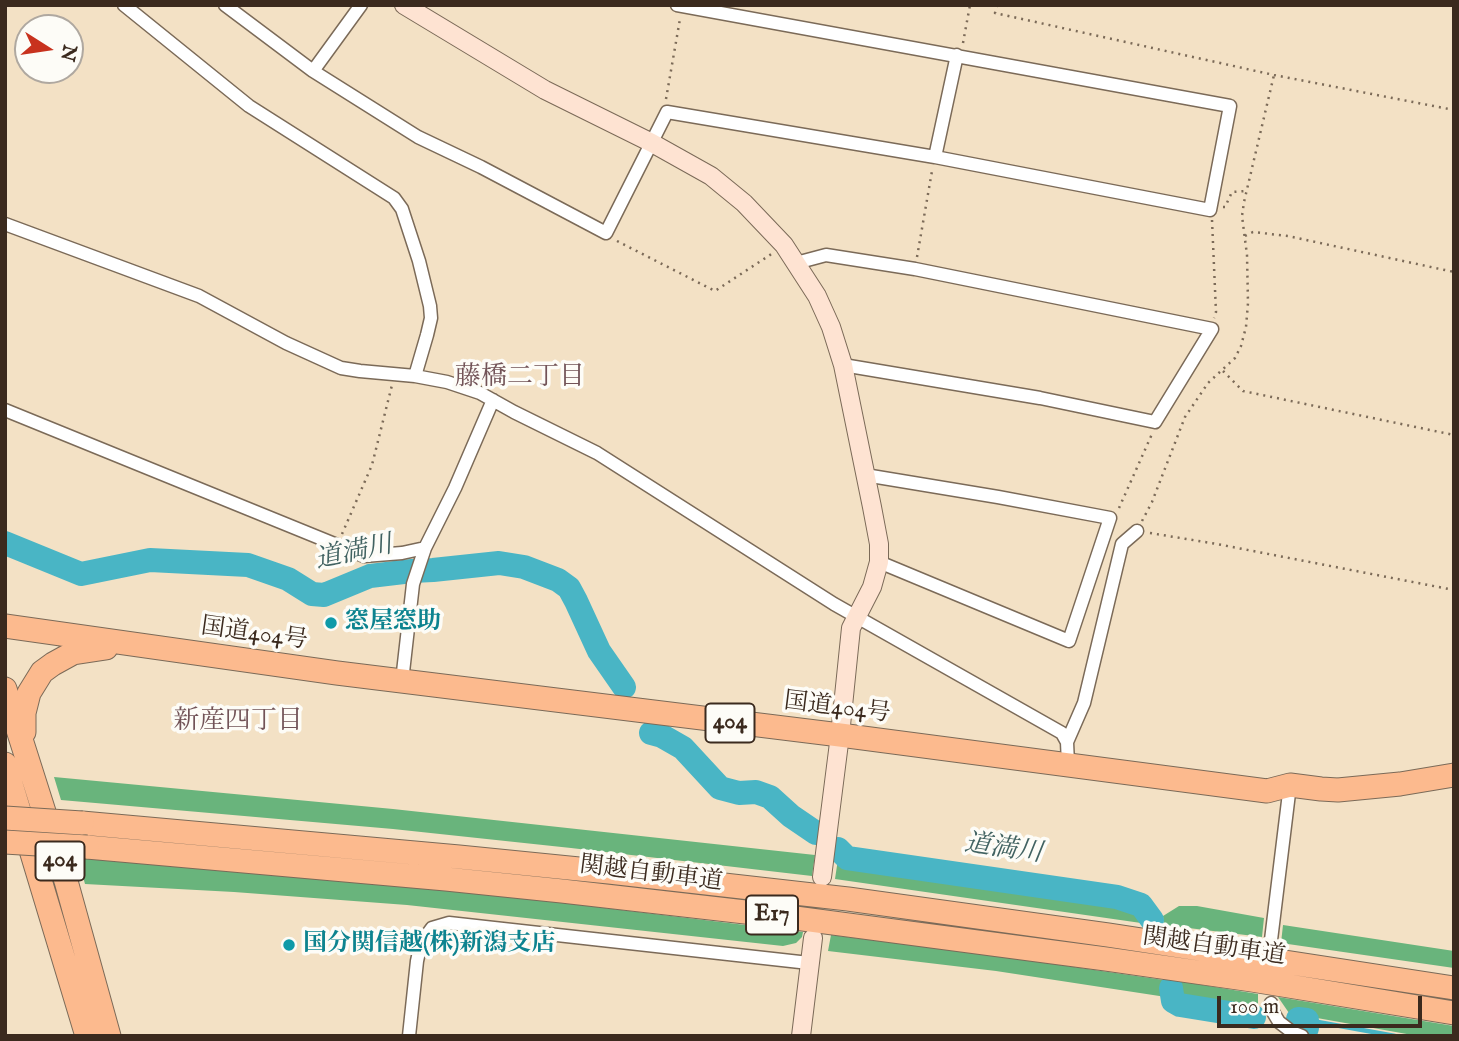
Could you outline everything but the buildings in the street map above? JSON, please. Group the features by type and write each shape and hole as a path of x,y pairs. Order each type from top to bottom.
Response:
{"highway":[{"name":"国道404号","path":"5,626 402,681 756,726 1068,753 1267,791 1290,785 1338,790 1454,775"},
{"path":"15,757 30,693 43,672 73,653 137,645"},
{"name":"404","path":"5,689 15,757 87,1036"},
{"name":"404","path":"15,757 66,881 109,1036"},
{"name":"関越自動車道","path":"5,818 473,858 848,900 1108,935 1454,988"},
{"name":"関越自動車道","path":"5,842 498,884 793,918 1225,976 1454,1013"}],"street":[{"path":"124,5 249,106 394,198 402,209 430,306 427,335 415,376"},
{"path":"225,5 313,71 418,137 606,233 667,112 934,157 1210,209 1230,106 680,6"},
{"path":"313,71 361,5"},
{"path":"404,5 545,90 652,143 729,190 784,246 817,296 831,327 843,365 878,544 879,562 872,587 852,628 822,877"},
{"path":"934,157 957,55"},
{"path":"5,224 199,296 286,343 341,368 415,376 447,382 480,393 597,453 857,616 1062,733 1068,753"},
{"path":"796,263 826,254 915,269 1212,329 1155,422 1040,398 843,365"},
{"path":"402,681 413,584 425,548 455,488 493,400"},
{"path":"5,410 364,556 425,548"},
{"path":"865,475 1110,518 1069,641 879,562"},
{"path":"1068,753 1084,703 1122,544 1137,531"},
{"path":"1271,940 1290,785"},
{"path":"409,1036 421,943 432,928 449,923 809,963"},
{"path":"801,1036 813,938"},
{"path":"1270,1003 1279,1022 1302,1036"}],"path":[{"path":"957,55 963,44 970,5"},
{"path":"997,5 995,13 1274,75 1454,110"},
{"path":"667,112 666,98 680,6"},
{"path":"1274,75 1242,216 1247,255 1248,303 1241,346 1235,358 1208,383 1185,417 1152,502 1137,531 1454,590"},
{"path":"915,269 934,157"},
{"path":"1212,329 1216,312 1210,209 1225,207 1232,192 1247,191"},
{"path":"1244,236 1253,232 1288,236 1454,272"},
{"path":"606,233 715,291 784,246"},
{"path":"1223,371 1243,391 1454,435"},
{"path":"336,546 372,465 394,375"},
{"path":"1110,518 1121,505 1155,422"}],"green space":[{"path":"54,777 393,809 815,855 812,876 393,829 61,800"},
{"path":"78,858 490,894 803,932 796,943 783,946 407,905 85,884"},
{"path":"838,859 1116,899 1141,908 1148,924 835,879"},
{"path":"1179,906 1197,906 1264,918 1262,937 1164,925 1163,916"},
{"path":"1283,925 1454,951 1454,968 1281,943"},
{"path":"831,935 1164,980 1166,997 996,971 828,951"},
{"path":"1172,980 1258,994 1258,1010 1177,997"},
{"path":"1278,997 1454,1026 1454,1036 1418,1036 1289,1013"}],"waterway":[{"name":"道満川","path":"5,543 81,574 150,560 248,565 288,579 312,594 324,595 370,576 499,563 524,567 558,580 569,588 599,651 624,687"},
{"name":"道満川","path":"651,733 683,748 720,788 739,793 756,792 770,797 816,833"},
{"name":"道満川","path":"838,849 847,858 1117,897 1141,905 1152,920"},
{"name":"道満川","path":"1171,988 1173,1001 1180,1005 1254,1017"},
{"name":"道満川","path":"1298,1019 1307,1020 1307,1028"},
{"path":"1307,1020 1395,1036"}],"place":[{"name":"窓屋窓助","path":"331,623"},
{"name":"国分関信越(株)新潟支店","path":"289,945"}],"district":[{"name":"藤橋二丁目","path":"520,379"},
{"name":"新産四丁目","path":"238,723"}]}
